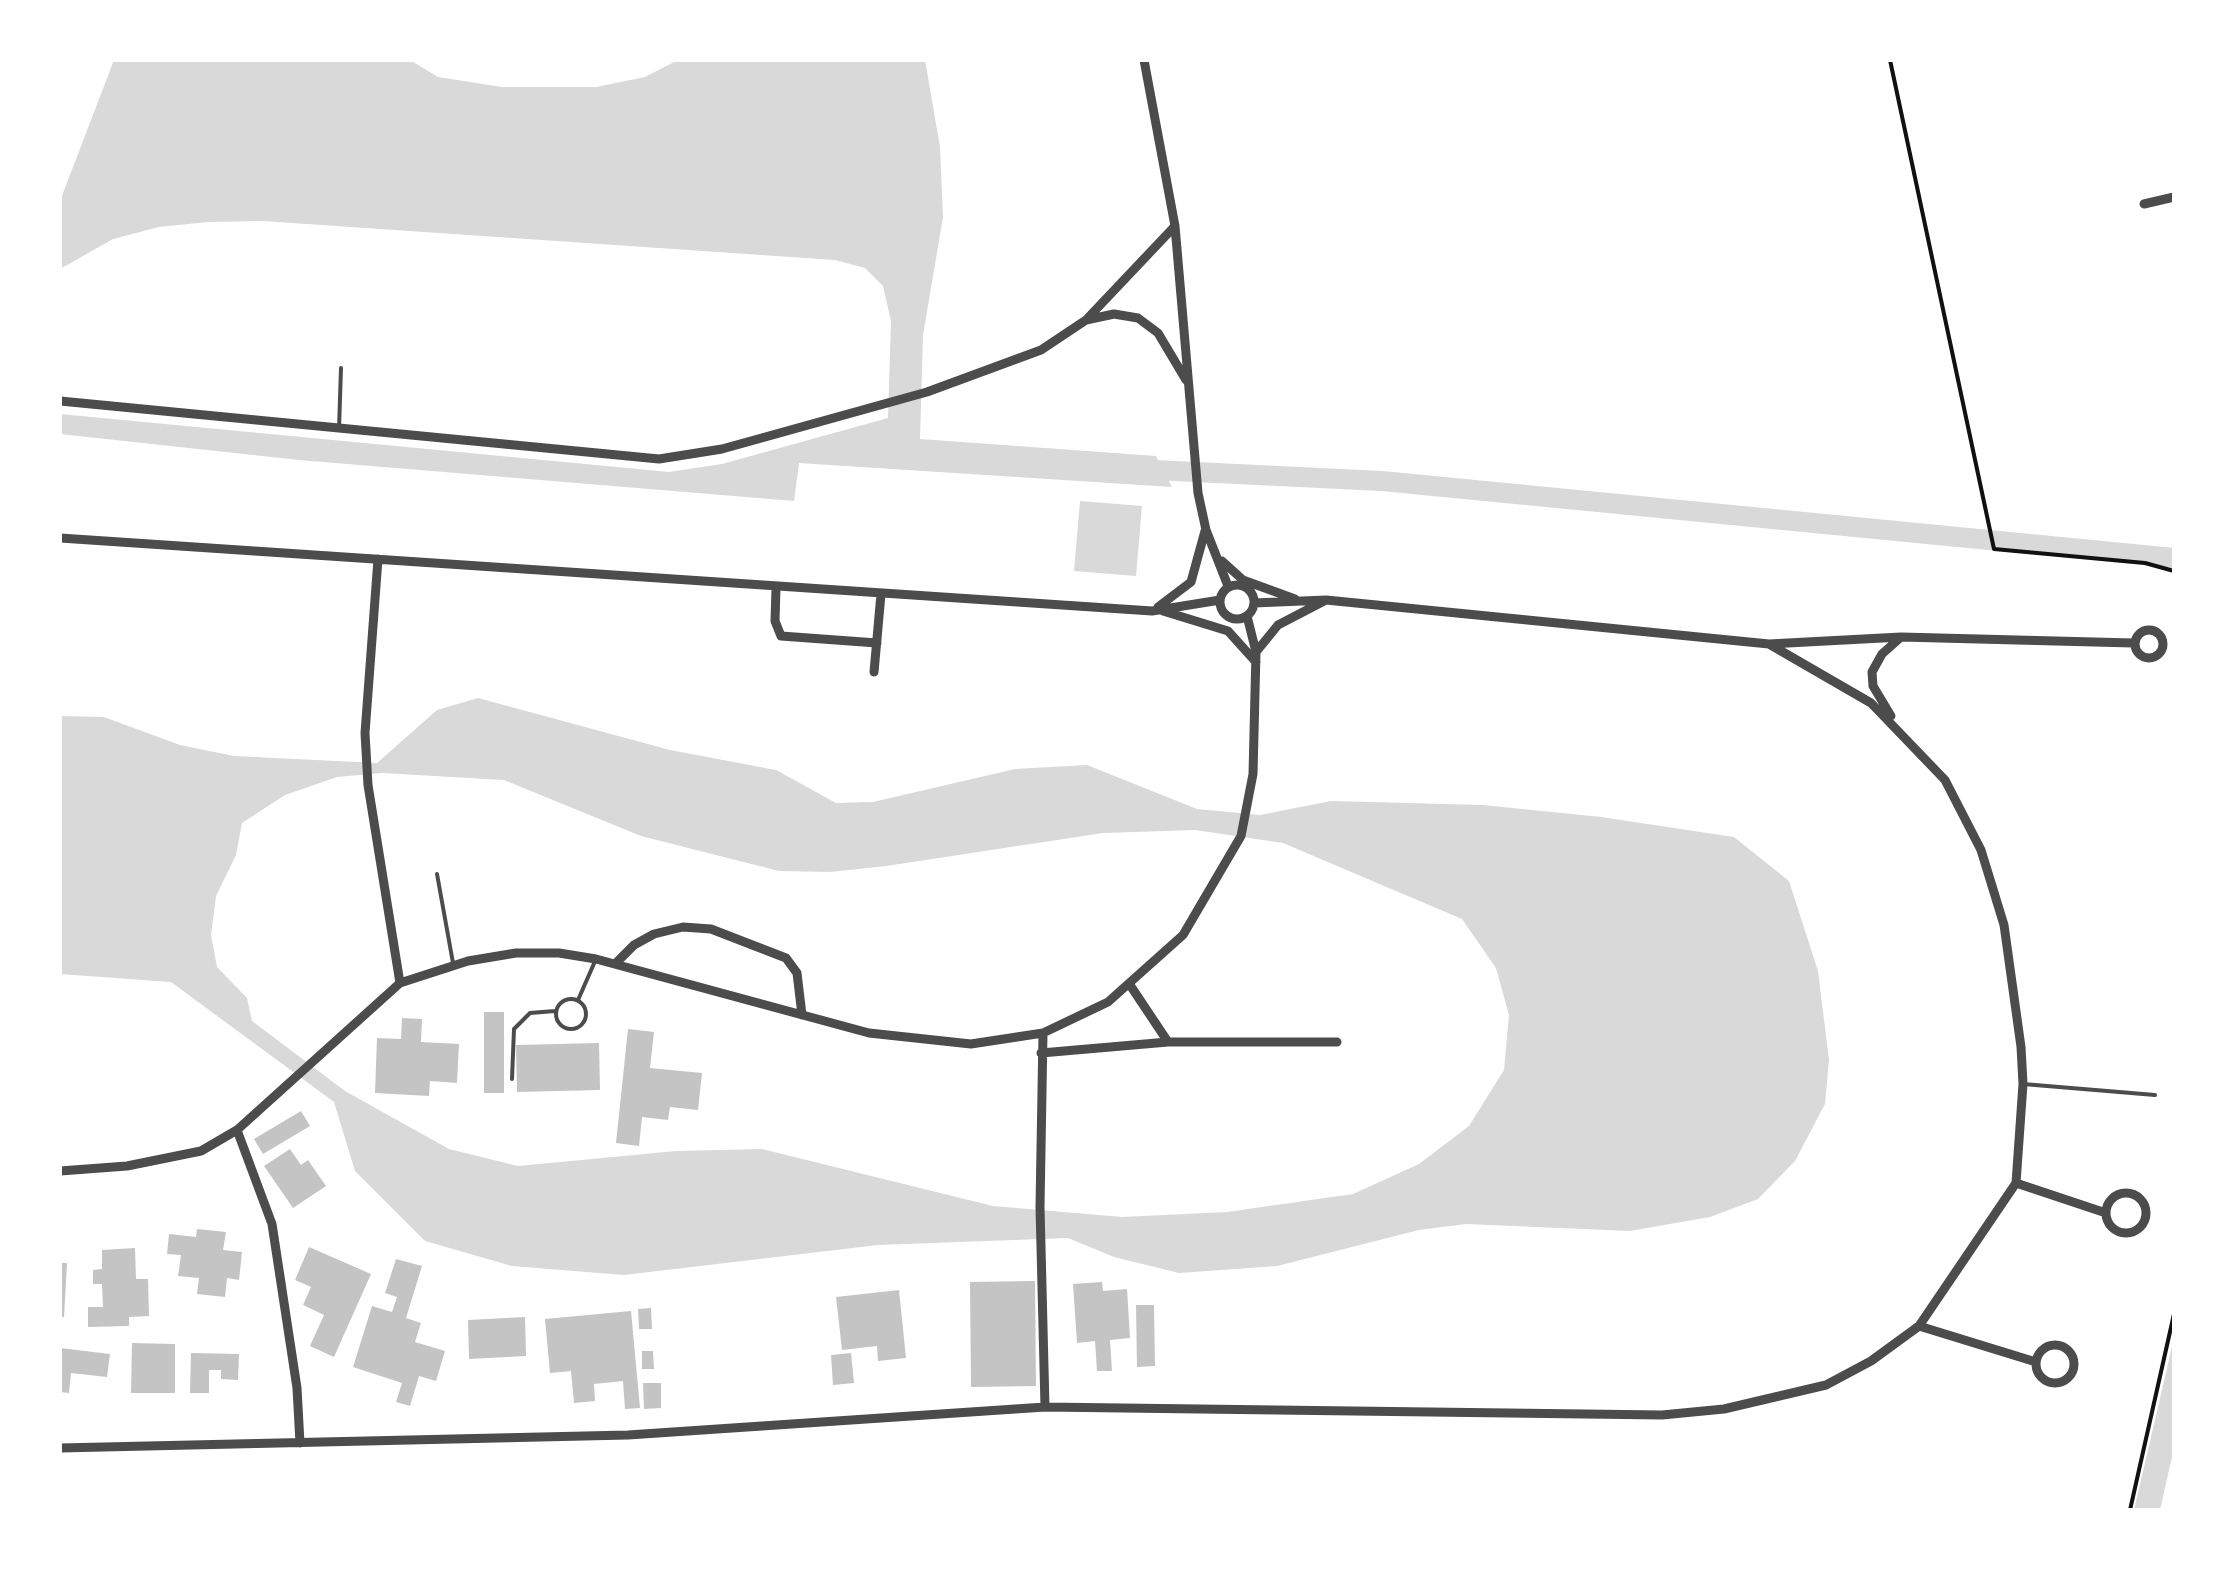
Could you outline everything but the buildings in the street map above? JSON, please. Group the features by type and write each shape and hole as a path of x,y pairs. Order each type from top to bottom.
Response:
{"street":[{"path":"1144,60 1175,226 1198,493 1208,536 1228,586"},
{"path":"2144,204 2174,197"},
{"path":"60,402 658,459 722,449 926,392 1041,350 1086,320 1175,226"},
{"path":"1086,320 1114,314 1138,318 1158,332 1188,382"},
{"path":"1208,536 1233,574 1302,601"},
{"path":"1155,610 1190,582 1208,536"},
{"path":"60,538 1155,610 1228,630 1258,664"},
{"path":"378,559 366,733 368,785 400,984"},
{"path":"1220,600 1228,586"},
{"path":"1228,586 1248,589 1254,602"},
{"path":"776,588 774,621 781,636 877,643"},
{"path":"874,672 880,594"},
{"path":"1155,610 1220,600"},
{"path":"1220,600 1226,615 1240,619 1247,616 1254,602"},
{"path":"1254,602 1326,600 1769,644 1901,638 2133,643"},
{"path":"1256,652 1278,625 1326,600"},
{"path":"60,1171 162,1161 201,1151 236,1130 400,984 453,965 516,954 596,959 869,1033 971,1044 1043,1033 1108,1002 1183,935 1236,844 1253,774 1258,664 1247,616"},
{"path":"1894,723 1873,686 1872,672 1882,654 1901,638"},
{"path":"60,1448 661,1434 1044,1406 1531,1414 1709,1410 1826,1385 1919,1326 2016,1182 2023,1084 2004,926 1981,850 1945,780 1872,703 1769,644"},
{"path":"614,964 634,945 654,934 683,927 711,930 786,958 797,973 802,1015"},
{"path":"1130,984 1168,1042"},
{"path":"1043,1033 1040,1207 1044,1255 1044,1406"},
{"path":"1041,1053 1168,1042 1337,1042"},
{"path":"236,1130 272,1224 297,1388 300,1443"},
{"path":"2016,1182 2106,1213 2112,1227 2125,1233 2140,1228 2146,1214 2140,1200 2126,1194 2112,1199 2106,1213"},
{"path":"1919,1326 2036,1362"},
{"path":"2059,1346 2068,1350 2074,1364 2068,1378 2054,1383 2040,1376 2036,1362 2044,1349 2059,1346"}],"lane":[{"path":"340,430 341,368"},
{"path":"437,874 453,965"},
{"path":"578,1000 596,959"},
{"path":"512,1079 514,1030 530,1013 555,1011 565,999 578,1000"},
{"path":"555,1011 560,1026 576,1029 586,1016 578,1000"},
{"path":"2023,1084 2155,1095"}],"path":[{"path":"1890,60 1994,550 2145,563 2174,570"},
{"path":"2130,1510 2174,1314"}],"shaded area":[{"path":"114,60 410,60 438,77 502,87 596,87 645,77 678,60 925,60 940,147 943,217 923,335 920,439 1156,456 1172,487 799,463 794,501 299,460 60,434 60,414 669,472 722,464 888,418 891,321 883,286 865,268 835,260 263,221 159,227 113,239 60,269 60,201"},
{"path":"1080,501 1142,506 1136,576 1074,571"},
{"path":"478,698 670,750 776,770 836,803 873,802 1015,769 1087,765 1197,809 1260,815 1331,801 1483,805 1601,817 1734,837 1789,881 1818,971 1829,1060 1825,1104 1795,1161 1758,1199 1710,1217 1630,1231 1466,1224 1419,1230 1277,1266 1179,1273 1114,1257 1068,1238 878,1245 624,1275 512,1266 425,1241 355,1171 334,1102 171,982 60,974 60,716 104,717 180,745 234,756 377,763 437,710","holes":["382,773 504,780 641,836 779,871 830,872 886,866 1103,833 1195,830 1283,843 1462,919 1496,968 1509,1015 1504,1070 1469,1126 1419,1164 1353,1194 1227,1212 1122,1217 993,1206 762,1149 676,1151 518,1166 449,1149 345,1091 252,1021 247,998 217,967 211,935 216,896 236,855 242,823 285,795 337,777"]},
{"path":"2174,1338 2174,1448 2160,1510 2134,1510"}],"waterway":[{"path":"1154,470 1382,481 2174,558"}]}
